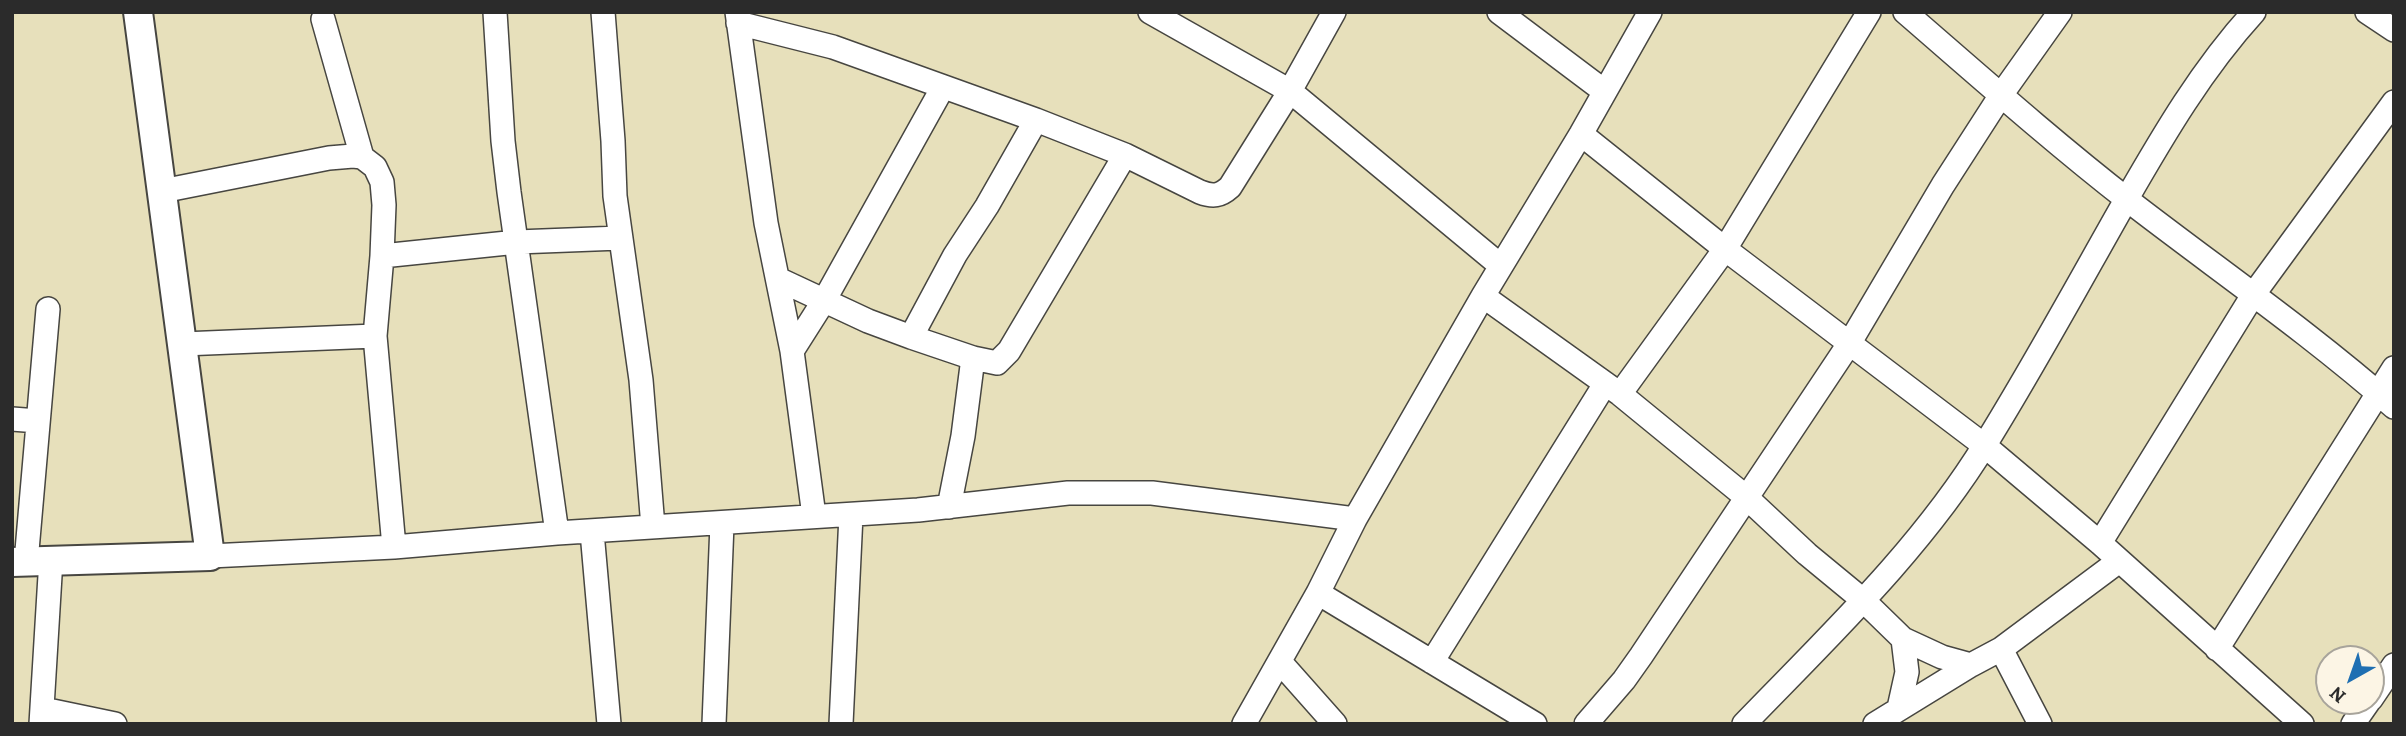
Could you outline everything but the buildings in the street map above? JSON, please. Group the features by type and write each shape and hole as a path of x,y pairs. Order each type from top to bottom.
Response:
{"street":[{"path":"138,12 210,556"},
{"path":"495,12 503,141 557,533"},
{"path":"603,12 615,196 641,380 653,527"},
{"path":"1150,12 1290,91 1500,266"},
{"path":"814,516 792,351 766,223 737,18 832,47 1036,120 1125,155 1200,192 1219,195 1230,187 1290,91 1334,12"},
{"path":"1499,12 1604,91"},
{"path":"1244,724 1318,593 1355,519 1650,12"},
{"path":"1432,662 1613,389 1725,249 1868,12"},
{"path":"1905,12 2127,199 2385,399"},
{"path":"1586,724 1635,664 1849,344 1943,185 2001,95 2060,12"},
{"path":"1744,724 1864,601 1918,538 1984,446 2185,101 2254,12"},
{"path":"2367,12 2394,30"},
{"path":"323,19 362,157"},
{"path":"792,351 825,299 943,87"},
{"path":"2099,543 2253,295 2394,102"},
{"path":"911,337 955,255 1036,120"},
{"path":"1581,134 1725,249 1984,446 2099,543 2302,724"},
{"path":"778,279 868,321 973,358 997,363 1006,356 1125,155"},
{"path":"162,191 329,158 362,157 375,167 382,182 384,205 375,336 394,547"},
{"path":"382,256 517,242 620,238"},
{"path":"1483,296 1613,389 1746,498 1864,601 1903,639 1942,657 1972,665"},
{"path":"48,309 30,561 42,716 115,724"},
{"path":"183,344 375,336"},
{"path":"949,507 963,436 973,358"},
{"path":"2217,649 2385,399 2394,368"},
{"path":"12,419 38,421"},
{"path":"30,561 394,547 557,533 852,515 1068,493 1152,494 1355,519"},
{"path":"841,724 852,515"},
{"path":"714,724 722,524"},
{"path":"592,532 609,724"},
{"path":"1887,718 2001,649 2119,561"},
{"path":"1318,593 1535,724"},
{"path":"1887,718 1907,672 1903,639"},
{"path":"2001,649 2040,724"},
{"path":"1280,662 1335,724"}]}
